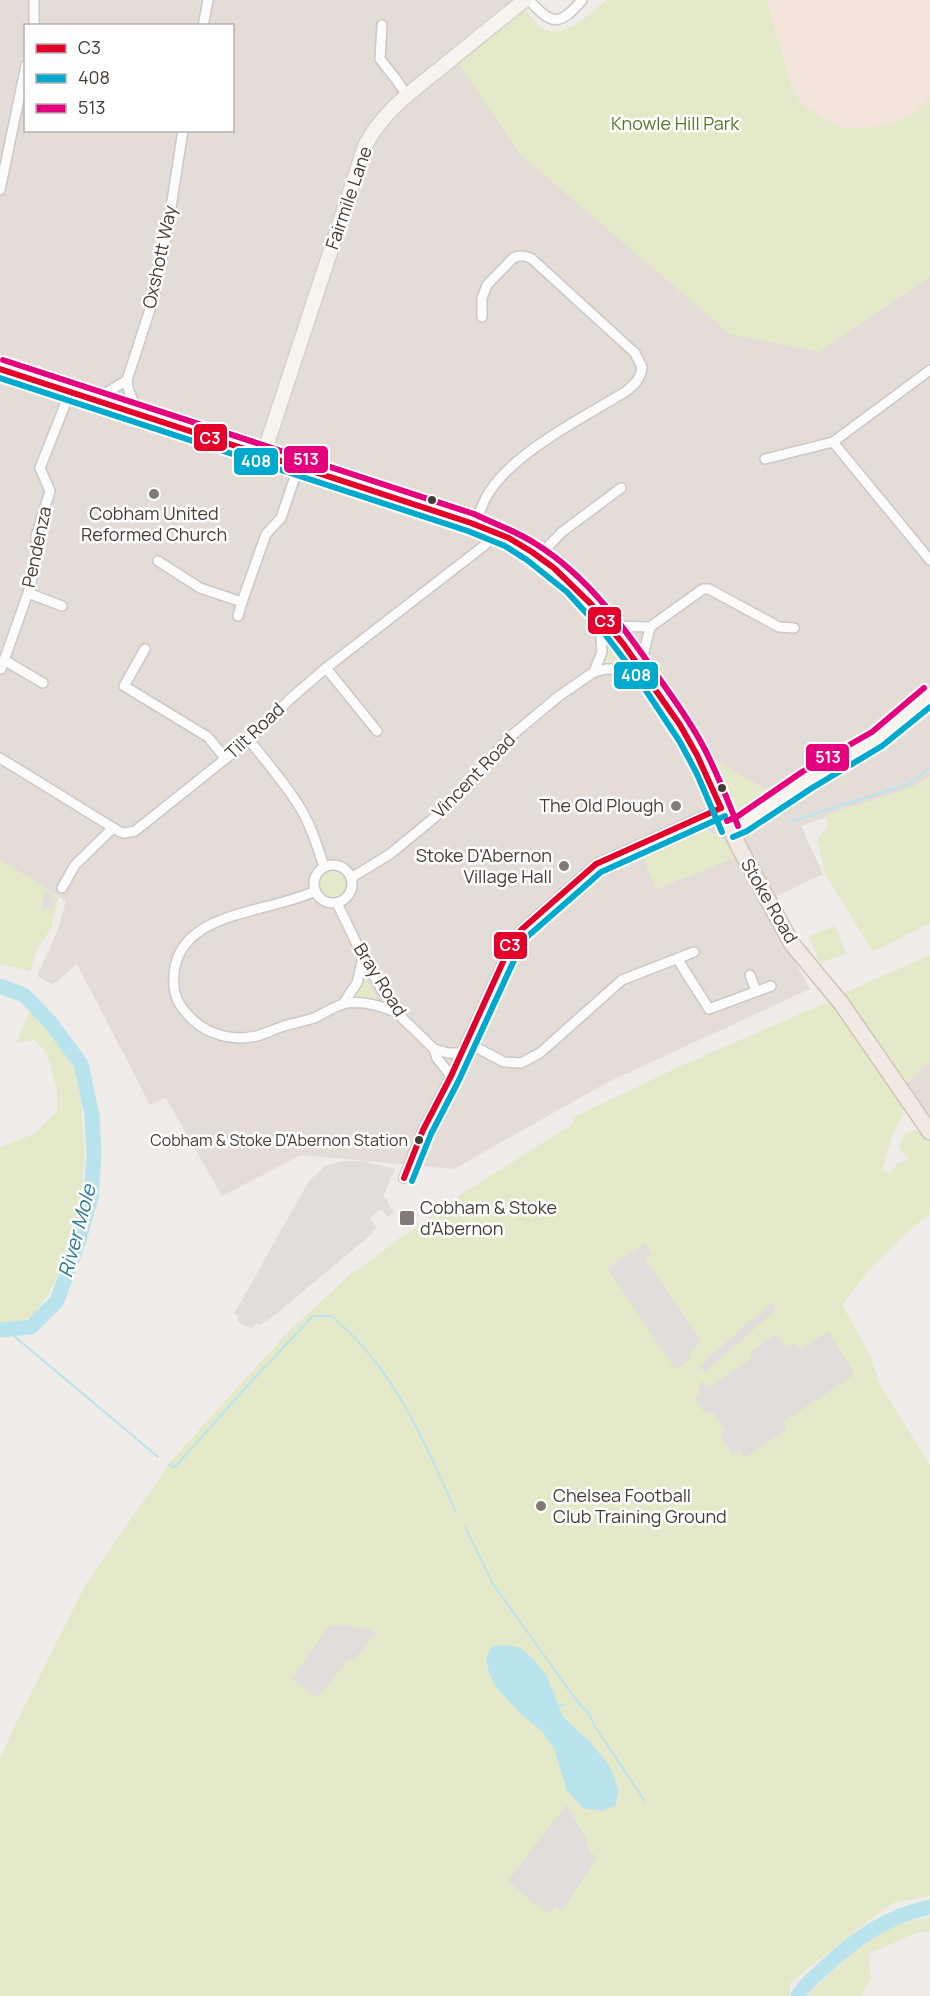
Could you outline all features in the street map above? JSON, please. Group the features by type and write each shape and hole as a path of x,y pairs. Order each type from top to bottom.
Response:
{"main road":[{"name":"Stoke Road","path":"0,369 494,531 538,556 598,609 645,672 689,739 755,879 792,944 841,1003 930,1132"}],"street":[{"path":"34,0 34,24"},
{"path":"203,24 208,0"},
{"path":"527,0 550,19 560,19 569,16 582,0"},
{"name":"Fairmile Lane","path":"263,456 365,146 372,133 387,114 407,96 527,0"},
{"path":"382,25 380,59 407,96"},
{"path":"0,190 24,75"},
{"name":"Oxshott Way","path":"127,380 153,300 167,233 183,132"},
{"path":"475,525 485,498 512,465 530,451 625,392 636,383 642,368 635,353 527,256 513,258 487,285 482,298 482,317"},
{"path":"765,459 833,442 930,370"},
{"path":"95,400 127,380 138,414"},
{"name":"Pendenza","path":"3,665 37,560 36,536 50,491 40,468 70,392"},
{"path":"833,442 930,560"},
{"path":"238,616 266,534 281,518 298,468"},
{"path":"538,556 562,532 618,490 622,501"},
{"name":"Tilt Road","path":"112,828 125,833 140,828 249,740 290,699 326,668 485,545 494,531"},
{"path":"158,561 200,588 242,602"},
{"path":"612,626 650,627 703,589 709,589 779,627 794,628"},
{"path":"28,593 62,606"},
{"path":"594,672 602,652 598,609"},
{"path":"594,672 606,669 645,672 650,627"},
{"path":"145,649 124,686 208,737 225,758"},
{"path":"3,665 43,683"},
{"path":"326,668 377,731"},
{"name":"Vincent Road","path":"351,878 390,854 434,818 511,736 559,696 594,672"},
{"path":"730,829 742,824 807,780 877,740 930,695"},
{"path":"249,740 284,784 303,813 324,867"},
{"path":"0,758 112,828 75,865 62,888"},
{"path":"404,1178 423,1130 451,1076 513,940 521,930 596,864 722,808"},
{"path":"340,866 349,873 351,891 343,901 332,904 321,900 315,891 314,880 319,870 324,867 340,866"},
{"path":"315,891 296,900 215,922 201,929 180,948 175,960 174,988 177,1002 197,1023 210,1031 240,1038 257,1036 310,1019 343,1004 373,1005 396,1012"},
{"name":"Bray Road","path":"337,903 363,957 396,1012 434,1049 437,1058 451,1076"},
{"path":"466,1042 504,1062 521,1063 540,1053 622,980 694,952"},
{"path":"343,1004 357,983 363,957"},
{"path":"678,960 708,1009 771,986"},
{"path":"750,975 756,991"},
{"path":"434,1049 441,1052 461,1053"}],"shaded area":[{"path":"0,0 512,0 450,50 521,155 819,352 930,276 930,776 914,787 801,826 823,874 762,903 810,989 608,1082 454,1169 301,1155 222,1196 166,1098 150,1105 77,964 53,985 37,976 57,932 66,901 0,860"},
{"path":"766,0 930,0 930,97 912,115 889,124 864,128 841,128 820,117 794,95"},
{"path":"45,890 57,899 51,909 41,909"},
{"path":"930,1061 930,1138 904,1086"},
{"path":"341,1161 362,1161 395,1169 383,1197 388,1200 394,1212 388,1217 381,1209 370,1218 377,1228 372,1231 373,1233 270,1319 259,1325 256,1323 252,1329 237,1321 239,1316 234,1314 309,1181 325,1166"},
{"path":"644,1243 652,1254 645,1259 702,1342 688,1352 691,1358 676,1370 607,1268"},
{"path":"772,1302 776,1310 705,1372 697,1368"},
{"path":"829,1331 855,1374 783,1422 787,1429 745,1458 740,1451 733,1455 719,1435 725,1431 712,1411 706,1415 695,1398 701,1393 697,1387 704,1381 709,1387 753,1357 750,1352 776,1334 786,1347 793,1343 798,1349"},
{"path":"329,1626 369,1629 376,1633 354,1660 347,1660 318,1698 291,1679"},
{"path":"566,1805 588,1841 586,1844 591,1853 597,1857 562,1911 555,1906 548,1914 508,1881"}],"green space":[{"name":"Knowle Hill Park","path":"607,0 766,0 794,95 820,117 842,128 864,128 889,124 912,115 930,97 930,276 819,352 730,334 521,155 458,62 525,7 544,29 554,32 575,25"},
{"path":"604,625 639,672 600,667 607,647"},
{"path":"720,763 780,797 742,819 732,814 712,767"},
{"path":"930,776 930,923 873,952 826,875 817,840 827,827 826,815 915,786"},
{"path":"702,829 721,836 735,858 656,889 641,853"},
{"path":"0,860 59,896 51,928 38,947 30,971 0,964"},
{"path":"332,871 341,875 345,884 341,893 332,897 323,893 319,884 323,875"},
{"path":"835,926 846,953 820,963 809,936"},
{"path":"930,955 930,1061 904,1086 842,994"},
{"path":"363,973 381,1004 350,1001"},
{"name":"Chelsea Football Club Training Ground","path":"832,1000 904,1106 882,1169 890,1174 898,1163 909,1158 899,1148 904,1134 916,1130 930,1138 930,1214 912,1228 868,1271 842,1305 871,1356 879,1383 930,1465 930,1896 895,1902 872,1918 790,1983 790,1996 0,1996 0,1759 86,1584 172,1460 285,1335 355,1270 357,1271 443,1206 574,1123 572,1118 683,1065"},
{"path":"30,1010 74,1065 81,1101 85,1156 79,1217 55,1282 35,1314 23,1321 0,1325 0,1147 34,1134 57,1112 57,1090 47,1053 34,1040 16,1043"},
{"path":"930,1917 930,1931 918,1932 869,1954 871,1978 861,1996 806,1996 862,1944 896,1925"}],"water":[{"path":"506,1645 521,1648 534,1660 547,1676 563,1717 591,1743 610,1767 619,1791 615,1806 602,1811 583,1808 567,1791 554,1748 542,1731 524,1717 495,1686 486,1658 492,1646"}],"waterway":[{"path":"789,822 909,784 930,768"},
{"name":"River Mole","path":"0,986 24,995 50,1022 81,1064 92,1115 94,1154 91,1197 79,1240 57,1301 31,1327 0,1330"},
{"path":"168,1464 174,1468 313,1316 331,1316 372,1358 405,1406 456,1512"},
{"path":"7,1330 158,1457"},
{"path":"465,1527 493,1584 574,1697 589,1714 595,1727 645,1801"},
{"path":"559,1707 564,1704"},
{"name":"River Mole","path":"798,1996 813,1978 859,1938 885,1923 930,1907"}],"transit line":[{"name":"513","path":"3,360 474,514 536,544 555,557 590,588 634,643 698,737 738,826"},
{"name":"C3","path":"0,369 471,523 509,538 532,552 554,568 591,604 624,645 680,725 697,755 721,808"},
{"name":"408","path":"0,378 468,531 505,546 527,560 567,592 601,629 633,671 680,742 697,774 722,832"},
{"name":"513","path":"727,821 738,816 802,772 872,732 924,688"},
{"name":"408","path":"733,837 747,831 882,746 930,707"},
{"name":"C3","path":"404,1178 423,1130 451,1076 513,940 521,930 596,864 721,808"},
{"name":"408","path":"412,1181 431,1134 459,1080 521,945 528,936 601,872 725,816"}],"place":[{"name":"Cobham United Reformed Church","path":"154,494"},
{"name":"The Old Plough","path":"676,806"},
{"name":"Stoke D'Abernon Village Hall","path":"564,866"},
{"name":"Cobham & Stoke D'Abernon Station","path":"419,1140"},
{"name":"Cobham & Stoke d'Abernon","path":"407,1218"},
{"name":"Chelsea Football Club Training Ground","path":"541,1506"}]}
